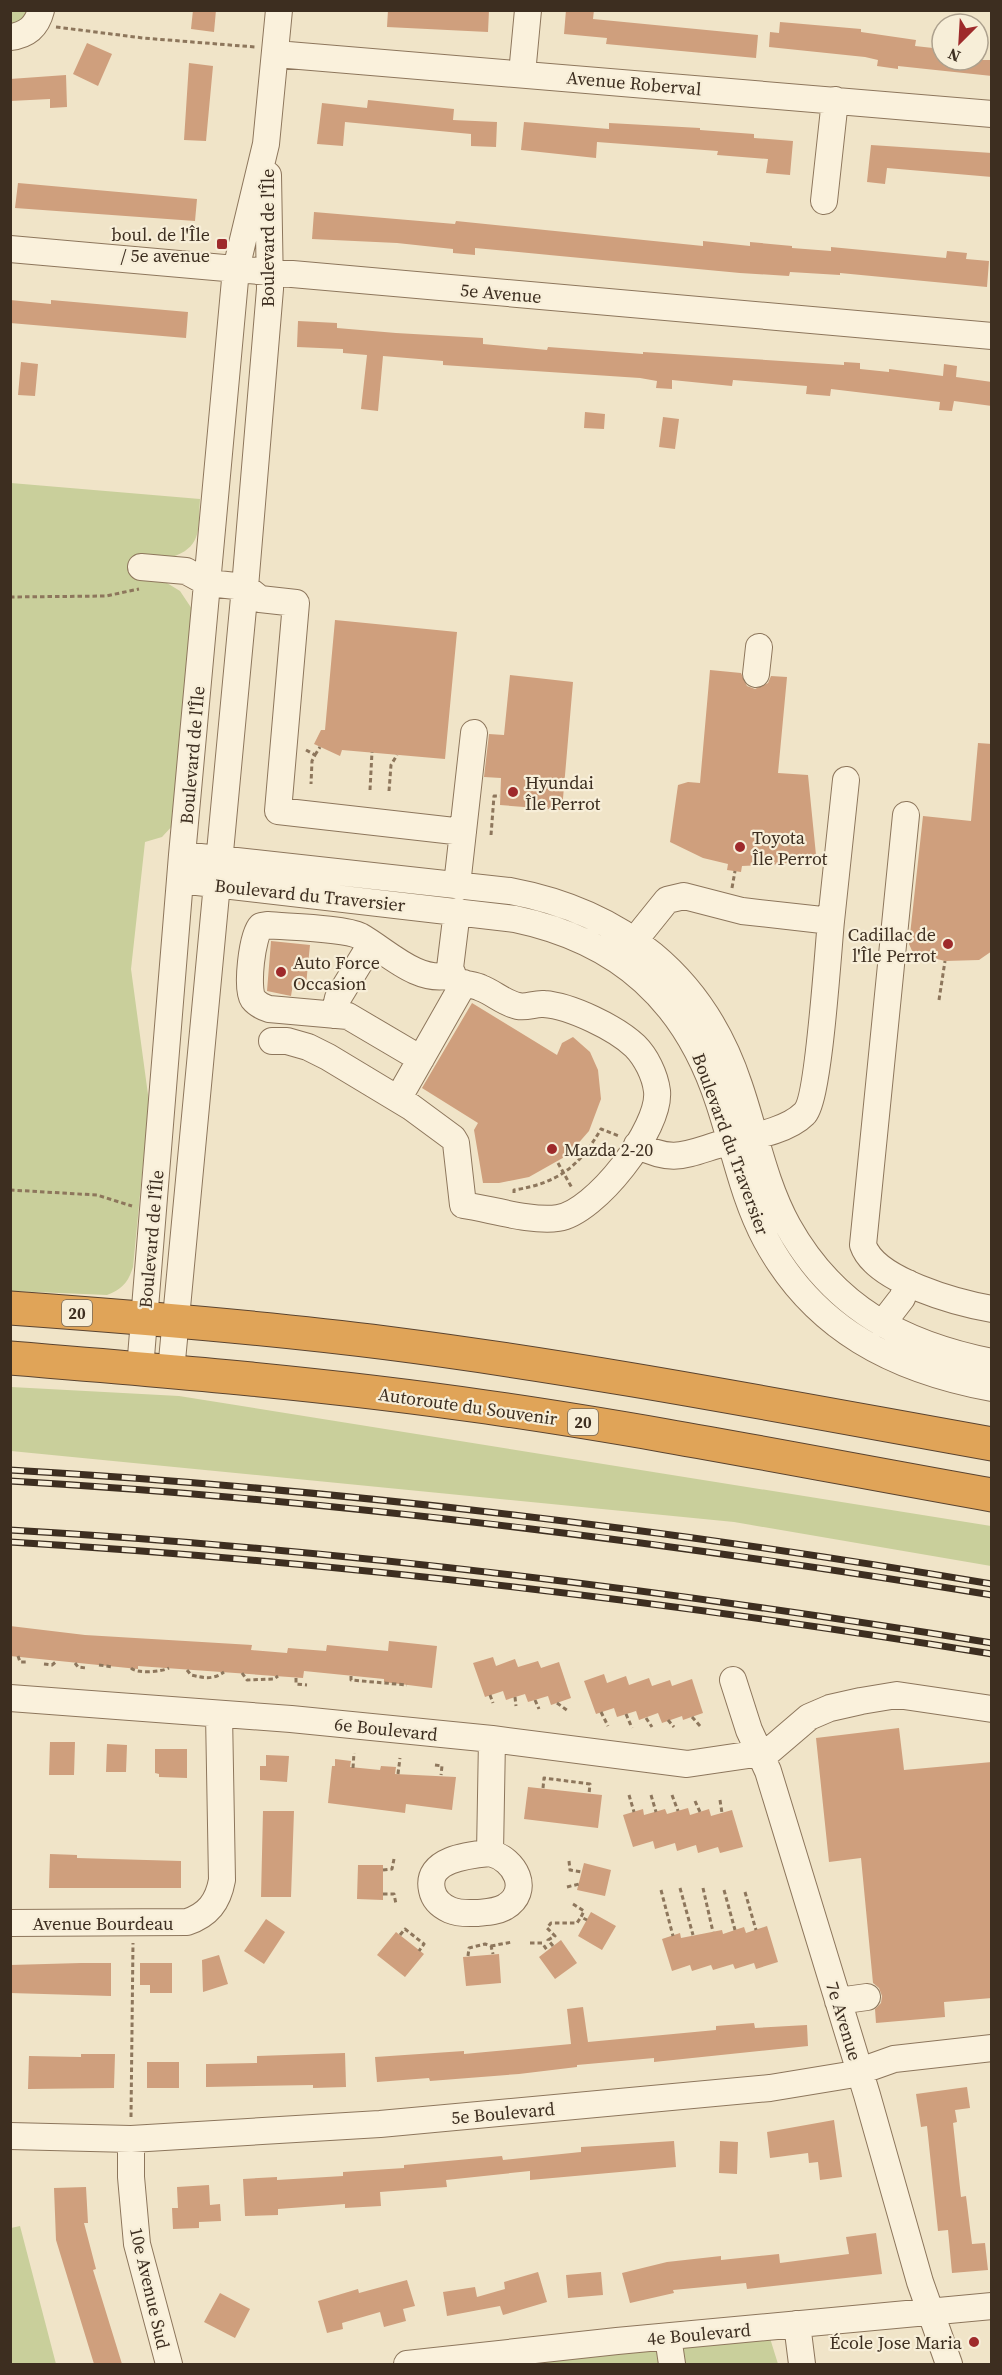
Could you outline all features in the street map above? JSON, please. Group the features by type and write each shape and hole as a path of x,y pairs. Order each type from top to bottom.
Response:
{"highway":[{"name":"20","path":"10,1308 176,1321 387,1343 511,1360 992,1444"},
{"name":"Autoroute du Souvenir","path":"10,1358 336,1388 513,1411 992,1495"}],"street":[{"name":"Boulevard de l'Île","path":"155,1370 176,1321 245,587 271,273 266,144 268,51 279,10"},
{"path":"522,74 528,10"},
{"path":"10,37 34,28 46,18"},
{"name":"Avenue Roberval","path":"268,51 992,114"},
{"path":"824,201 835,100"},
{"name":"Boulevard de l'Île","path":"155,1370 144,1319 181,868 236,269 266,144"},
{"name":"5e Avenue","path":"10,249 992,336"},
{"path":"146,567 186,571 208,583 245,587 260,599 296,603 278,811 463,832"},
{"path":"756,674 759,647"},
{"path":"457,885 474,733"},
{"path":"632,1142 670,1158 755,1135 797,1120 810,1107 846,780"},
{"path":"906,815 863,1245 865,1250 888,1271 908,1283 952,1300 992,1310"},
{"name":"Boulevard du Traversier","path":"181,868 457,885 510,891 558,902 608,924 634,941 685,986 715,1025 730,1059 777,1202 801,1247 830,1283 882,1324 932,1347 992,1362"},
{"name":"Boulevard du Traversier","path":"218,872 515,920 562,931 607,952 663,999 690,1036 712,1081 748,1199 765,1239 789,1277 819,1310 858,1340 900,1363 946,1378 992,1388"},
{"path":"634,941 667,900 674,897 684,896 742,911 831,921"},
{"path":"398,1099 421,1059 458,979 457,911"},
{"path":"272,1041 287,1041 308,1047 398,1099 456,1143 463,1205 544,1218 571,1215 595,1198 632,1142 652,1117 657,1091 648,1065 634,1046 619,1034 583,1016 546,1004 520,1007 478,986 458,979 432,978 357,934 267,925 256,930 253,942 250,993 255,1002 269,1009 348,1016 421,1059"},
{"path":"334,1015 338,998 371,944"},
{"path":"882,1324 902,1298 908,1283"},
{"name":"7e Avenue","path":"733,1680 749,1730 768,1771 930,2311 949,2364"},
{"path":"761,1754 775,1747 788,1733 810,1717 830,1708 861,1701 897,1695 992,1709"},
{"name":"6e Boulevard","path":"10,1698 291,1719 492,1739 683,1763 761,1754"},
{"name":"Avenue Bourdeau","path":"10,1923 187,1922 208,1912 220,1892 219,1714"},
{"path":"490,1853 492,1739"},
{"path":"838,2001 867,1997"},
{"name":"5e Boulevard","path":"10,2136 131,2139 380,2124 770,2088 860,2072 880,2062 894,2059 992,2048"},
{"name":"10e Avenue Sud","path":"131,2139 131,2177 137,2244 169,2364"},
{"name":"4e Boulevard","path":"407,2364 992,2306"},
{"path":"797,2324 802,2364"},
{"path":"668,2337 672,2364"}],"path":[{"path":"46,18 143,38 268,51"},
{"path":"10,597 106,596 132,592 142,588 146,567"},
{"path":"315,755 321,747"},
{"path":"370,790 372,752"},
{"path":"389,792 391,765 397,755"},
{"path":"311,784 312,761"},
{"path":"491,835 494,796 500,796"},
{"path":"734,881 735,871"},
{"path":"939,1000 945,961"},
{"path":"514,1190 549,1182 565,1172 581,1160 601,1129 632,1142"},
{"path":"558,1163 565,1172"},
{"path":"10,1190 97,1195 153,1213"},
{"path":"18,1656 20,1662 28,1662"},
{"path":"44,1664 52,1665 57,1661"},
{"path":"75,1662 78,1667 86,1668"},
{"path":"99,1665 113,1667"},
{"path":"131,1668 135,1672 142,1673 148,1670 163,1671 169,1668"},
{"path":"187,1670 191,1676 202,1678 215,1678 224,1672"},
{"path":"242,1673 247,1680 274,1680 278,1676"},
{"path":"351,1676 351,1680 407,1685"},
{"path":"296,1678 296,1684 307,1685"},
{"path":"490,1695 493,1703"},
{"path":"515,1697 516,1706"},
{"path":"535,1700 539,1709"},
{"path":"557,1703 568,1711"},
{"path":"602,1712 608,1726"},
{"path":"626,1714 632,1728"},
{"path":"692,1717 701,1727"},
{"path":"646,1718 652,1726"},
{"path":"668,1720 674,1728"},
{"path":"353,1768 354,1753"},
{"path":"398,1774 400,1758"},
{"path":"435,1765 442,1766 441,1775"},
{"path":"543,1788 544,1778 590,1784 589,1794"},
{"path":"629,1795 634,1812"},
{"path":"651,1795 656,1812"},
{"path":"672,1795 678,1811"},
{"path":"720,1800 722,1813"},
{"path":"695,1801 700,1812"},
{"path":"383,1870 392,1869 394,1859"},
{"path":"569,1861 570,1870 582,1872"},
{"path":"567,1887 579,1884"},
{"path":"680,1888 693,1935"},
{"path":"703,1888 713,1932"},
{"path":"661,1890 673,1936"},
{"path":"724,1890 735,1930"},
{"path":"745,1893 756,1930"},
{"path":"383,1894 393,1894 396,1905"},
{"path":"573,1904 584,1911 577,1923"},
{"path":"581,1917 587,1920"},
{"path":"131,2139 133,1923"},
{"path":"553,1946 548,1940 555,1936 547,1928 551,1923 577,1923 583,1927"},
{"path":"400,1935 405,1929 424,1944 419,1950"},
{"path":"468,1956 470,1948 485,1944 491,1946 512,1942"},
{"path":"530,1942 542,1943 547,1950"},
{"path":"491,1946 493,1954"}],"green space":[{"path":"10,11 29,11 22,22 11,24"},
{"path":"11,483 200,499 197,535 194,542 182,553 172,557 162,580 180,591 192,609 174,824 162,837 145,842 131,969 149,1102 133,1267 124,1285 107,1295 11,1291"},
{"path":"11,1387 179,1396 991,1526 991,1566 734,1522 11,1451"},
{"path":"20,2226 56,2364 11,2364 11,2228"},
{"path":"769,2335 778,2364 476,2364"}],"building":[{"path":"193,10 216,10 214,32 191,29"},
{"path":"388,10 489,10 488,32 387,27"},
{"path":"566,10 594,10 593,19 758,35 756,58 606,44 607,38 564,34"},
{"path":"780,22 861,29 861,32 916,40 915,46 930,48 930,69 898,66 898,69 877,66 878,60 865,57 769,47 770,32 779,33"},
{"path":"87,43 112,54 98,86 73,74"},
{"path":"990,60 992,60 992,76 954,72 990,72"},
{"path":"189,63 213,66 206,141 184,140"},
{"path":"66,75 67,107 50,108 50,99 10,101 10,79"},
{"path":"368,100 454,109 453,120 497,122 496,147 471,146 471,134 345,122 343,146 317,144 322,103 367,108"},
{"path":"524,122 609,129 609,123 700,128 700,130 754,134 754,138 793,141 790,175 766,173 768,159 717,155 718,151 597,142 596,158 521,150"},
{"path":"871,145 992,153 992,177 887,168 885,184 867,182"},
{"path":"18,183 197,199 195,221 15,208"},
{"path":"314,212 455,224 456,221 703,246 703,241 750,246 750,242 792,246 792,248 831,251 831,247 946,258 947,251 967,253 966,259 989,261 987,287 840,273 840,275 790,272 789,276 740,273 475,248 475,255 453,253 453,249 397,243 312,239"},
{"path":"10,300 51,304 51,300 188,312 186,338 10,323"},
{"path":"298,321 337,323 337,328 483,338 483,344 547,350 548,347 844,365 844,362 860,363 860,369 889,372 889,369 943,376 944,364 957,366 956,377 992,382 992,406 954,401 952,411 939,410 940,402 831,389 830,396 806,394 807,386 733,380 732,386 672,380 672,389 656,388 657,381 640,378 443,365 443,361 383,356 378,411 361,409 367,355 343,353 343,349 297,347"},
{"path":"21,362 38,364 35,396 18,395"},
{"path":"585,412 605,414 604,429 584,428"},
{"path":"663,417 679,419 675,449 659,447"},
{"path":"335,620 457,632 445,759 342,750 340,756 314,744 321,730 325,730"},
{"path":"710,670 741,673 747,686 755,689 768,683 771,676 787,677 778,773 808,775 816,855 783,864 742,866 741,872 727,870 728,864 703,858 670,842 678,785 688,782 700,783"},
{"path":"510,675 573,682 562,810 500,805 501,778 484,777 489,734 504,735"},
{"path":"978,743 992,744 992,951 979,960 945,961 913,953 909,944 923,816 971,821"},
{"path":"271,941 310,945 306,985 293,984 291,996 267,991"},
{"path":"472,1003 557,1055 562,1043 573,1037 590,1052 598,1070 601,1099 589,1131 568,1155 529,1177 499,1183 483,1183 474,1130 478,1123 422,1088"},
{"path":"10,1626 85,1635 252,1645 251,1650 287,1653 288,1648 326,1651 327,1645 388,1651 389,1641 437,1646 432,1688 384,1682 384,1679 304,1671 303,1678 138,1666 138,1669 10,1656"},
{"path":"493,1657 496,1666 515,1659 518,1667 538,1661 541,1668 559,1662 571,1698 551,1705 548,1696 528,1702 525,1694 506,1700 503,1691 485,1697 473,1663"},
{"path":"604,1674 607,1683 626,1676 629,1685 649,1678 652,1686 670,1680 672,1686 692,1679 703,1713 683,1720 682,1716 662,1723 658,1713 639,1720 636,1711 617,1717 614,1708 596,1714 584,1681"},
{"path":"899,1728 904,1770 992,1762 992,1998 944,2002 945,2017 876,2023 875,2009 881,2003 882,1996 879,1988 873,1983 861,1858 829,1862 816,1738"},
{"path":"50,1742 75,1742 74,1775 49,1775"},
{"path":"107,1744 127,1745 126,1772 106,1772"},
{"path":"155,1749 187,1749 187,1778 159,1777 159,1774 155,1773"},
{"path":"266,1755 289,1756 287,1782 260,1780 260,1766 266,1766"},
{"path":"335,1759 351,1761 350,1767 380,1770 381,1766 396,1767 395,1774 456,1777 452,1810 406,1804 405,1813 328,1803 332,1766 335,1766"},
{"path":"528,1787 602,1795 598,1828 524,1819"},
{"path":"688,1808 690,1815 709,1809 711,1816 732,1810 743,1847 720,1853 718,1847 698,1853 696,1845 677,1851 675,1843 655,1849 653,1841 633,1847 623,1815 643,1809 644,1815 665,1809 667,1814"},
{"path":"263,1811 294,1811 291,1897 261,1897"},
{"path":"50,1854 77,1855 77,1858 181,1861 181,1888 49,1888"},
{"path":"584,1863 611,1870 605,1896 577,1890"},
{"path":"358,1865 383,1865 383,1900 357,1899"},
{"path":"591,1912 616,1926 602,1950 578,1936"},
{"path":"266,1919 285,1932 264,1964 244,1951"},
{"path":"767,1926 778,1962 756,1969 754,1963 735,1969 733,1964 713,1970 711,1965 692,1971 690,1965 672,1971 662,1939 680,1933 681,1938 722,1930 723,1934 744,1927 746,1933"},
{"path":"396,1932 424,1954 405,1977 377,1955"},
{"path":"561,1940 577,1963 555,1979 539,1957"},
{"path":"499,1954 501,1983 466,1986 463,1957"},
{"path":"219,1955 228,1984 203,1992 202,1960"},
{"path":"111,1963 111,1996 10,1993 10,1965"},
{"path":"140,1963 172,1963 172,1993 150,1993 150,1985 140,1985"},
{"path":"583,2007 588,2042 716,2030 716,2026 754,2023 755,2028 807,2025 808,2046 654,2062 654,2058 577,2065 577,2067 519,2074 430,2081 429,2078 377,2082 375,2057 464,2051 464,2054 571,2044 567,2009"},
{"path":"345,2053 346,2087 313,2088 313,2085 206,2087 206,2064 257,2063 257,2056"},
{"path":"81,2054 115,2054 114,2088 28,2089 29,2056 81,2057"},
{"path":"147,2062 179,2062 179,2088 147,2088"},
{"path":"967,2087 970,2108 955,2110 957,2122 953,2123 961,2197 966,2196 972,2244 985,2243 988,2270 952,2273 948,2230 938,2231 927,2126 921,2127 916,2094"},
{"path":"834,2120 842,2177 820,2180 818,2162 809,2163 808,2153 770,2158 767,2132"},
{"path":"674,2141 676,2167 530,2180 530,2171 446,2180 447,2187 380,2192 381,2206 345,2208 345,2204 278,2209 278,2215 245,2216 243,2179 277,2177 277,2180 343,2176 343,2172 404,2168 404,2165 502,2156 503,2160 581,2152 581,2147"},
{"path":"720,2141 738,2142 737,2174 719,2173"},
{"path":"209,2185 210,2205 220,2204 221,2221 199,2222 199,2228 173,2229 172,2208 178,2208 177,2187"},
{"path":"86,2187 88,2223 84,2223 96,2269 93,2270 122,2364 94,2364 56,2240 54,2188"},
{"path":"876,2233 882,2274 747,2289 746,2283 673,2290 674,2293 630,2303 622,2273 667,2262 721,2256 721,2260 779,2254 780,2263 849,2254 846,2237"},
{"path":"538,2272 547,2302 503,2315 500,2306 447,2316 443,2292 475,2287 477,2297 505,2289 504,2282"},
{"path":"601,2272 603,2295 568,2298 566,2275"},
{"path":"407,2280 415,2306 403,2309 406,2321 384,2327 380,2312 342,2323 343,2329 327,2333 318,2301 358,2289 359,2293"},
{"path":"220,2293 250,2309 235,2338 204,2322"}],"railway":[{"path":"10,1470 257,1488 502,1514 748,1546 992,1584"},
{"path":"10,1481 256,1499 502,1525 747,1558 992,1595"},
{"path":"10,1530 257,1548 502,1574 747,1606 992,1643"},
{"path":"10,1542 256,1560 502,1586 747,1617 992,1654"}],"place":[{"name":"boul. de l'Île / 5e avenue","path":"222,244"},
{"name":"Hyundai Île Perrot","path":"513,792"},
{"name":"Toyota Île Perrot","path":"740,847"},
{"name":"Cadillac de l'Île Perrot","path":"948,944"},
{"name":"Auto Force Occasion","path":"281,972"},
{"name":"Mazda 2-20","path":"552,1149"},
{"name":"École Jose Maria","path":"974,2342"}]}
